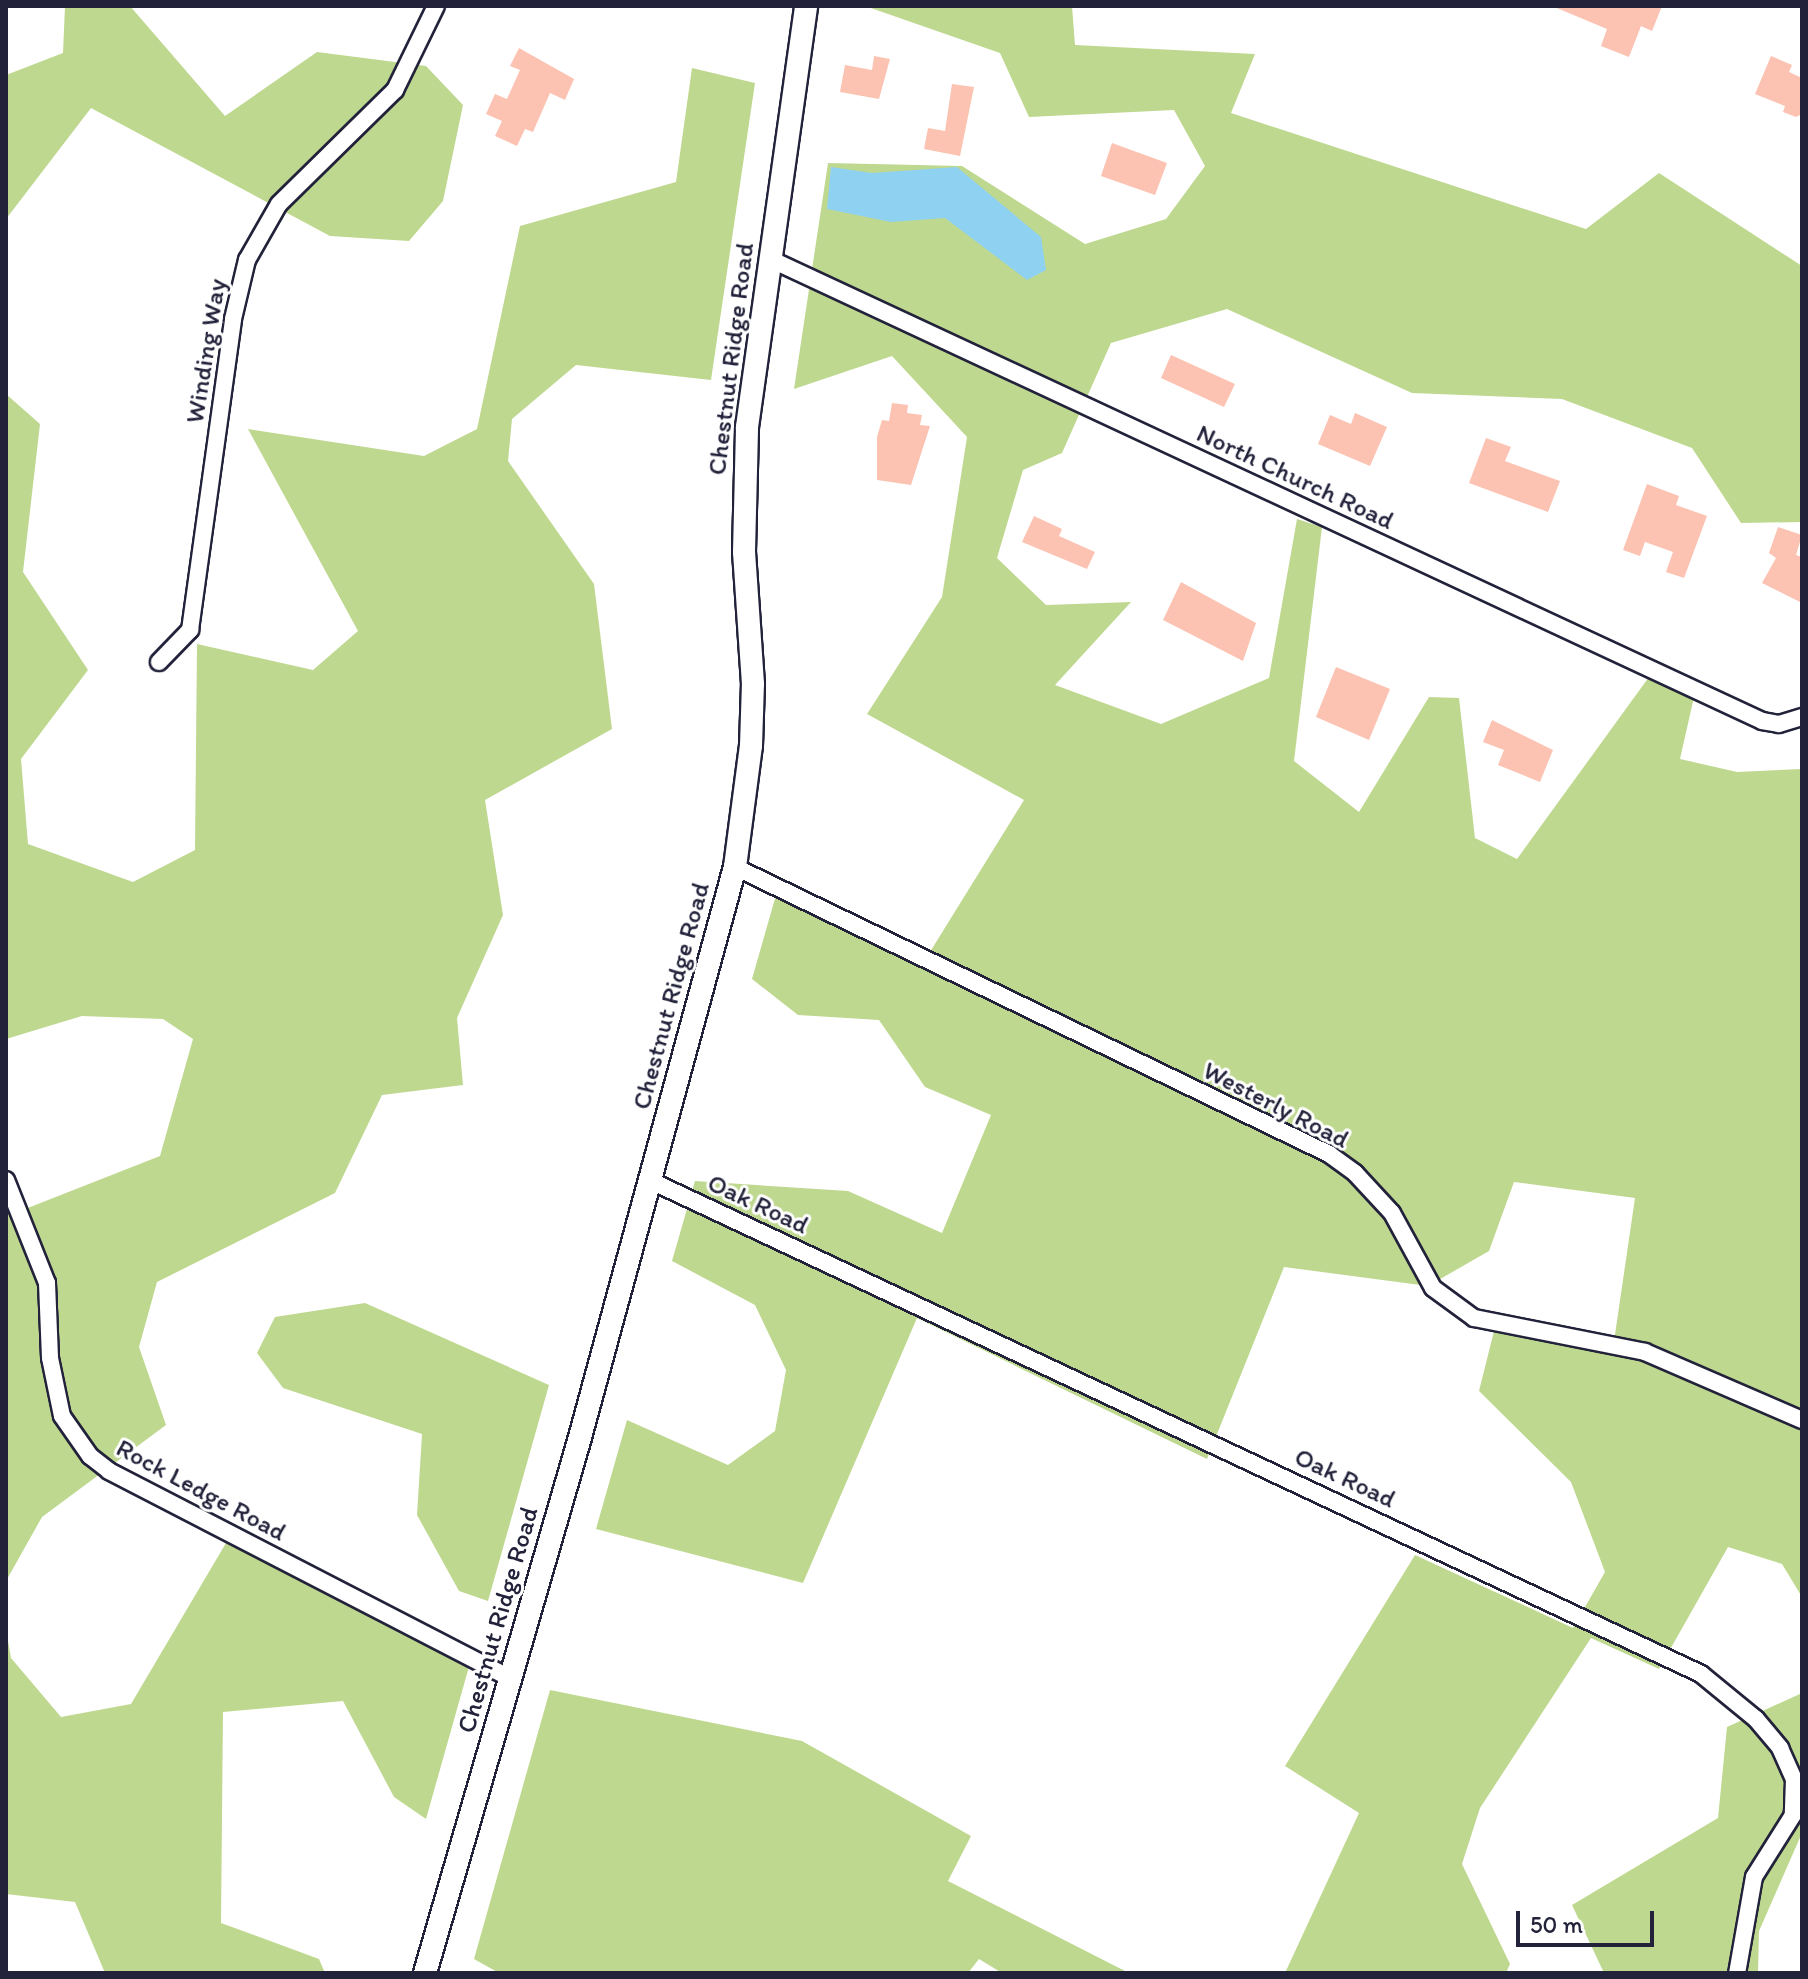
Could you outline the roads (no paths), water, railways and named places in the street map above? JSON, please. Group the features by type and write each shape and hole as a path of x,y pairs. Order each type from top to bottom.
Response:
{"main road":[{"name":"Chestnut Ridge Road","path":"425,1973 735,867 752,699 744,552 747,427 806,6"}],"street":[{"name":"Winding Way","path":"159,662 190,630 233,319 247,260 286,196 395,90 436,6"},
{"name":"North Church Road","path":"770,259 1762,721 1779,724 1802,717"},
{"name":"Westerly Road","path":"735,867 1329,1154 1355,1173 1392,1213 1433,1288 1474,1318 1645,1352 1802,1420"},
{"name":"Rock Ledge Road","path":"6,1180 47,1283 50,1358 62,1416 90,1456 109,1471 510,1678"},
{"name":"Oak Road","path":"649,1180 1674,1658 1719,1687 1780,1748 1794,1779 1796,1797 1785,1833 1754,1877 1737,1973"}],"water":[{"path":"831,167 872,173 957,167 1041,237 1046,270 1027,280 945,218 891,222 827,209"}]}
